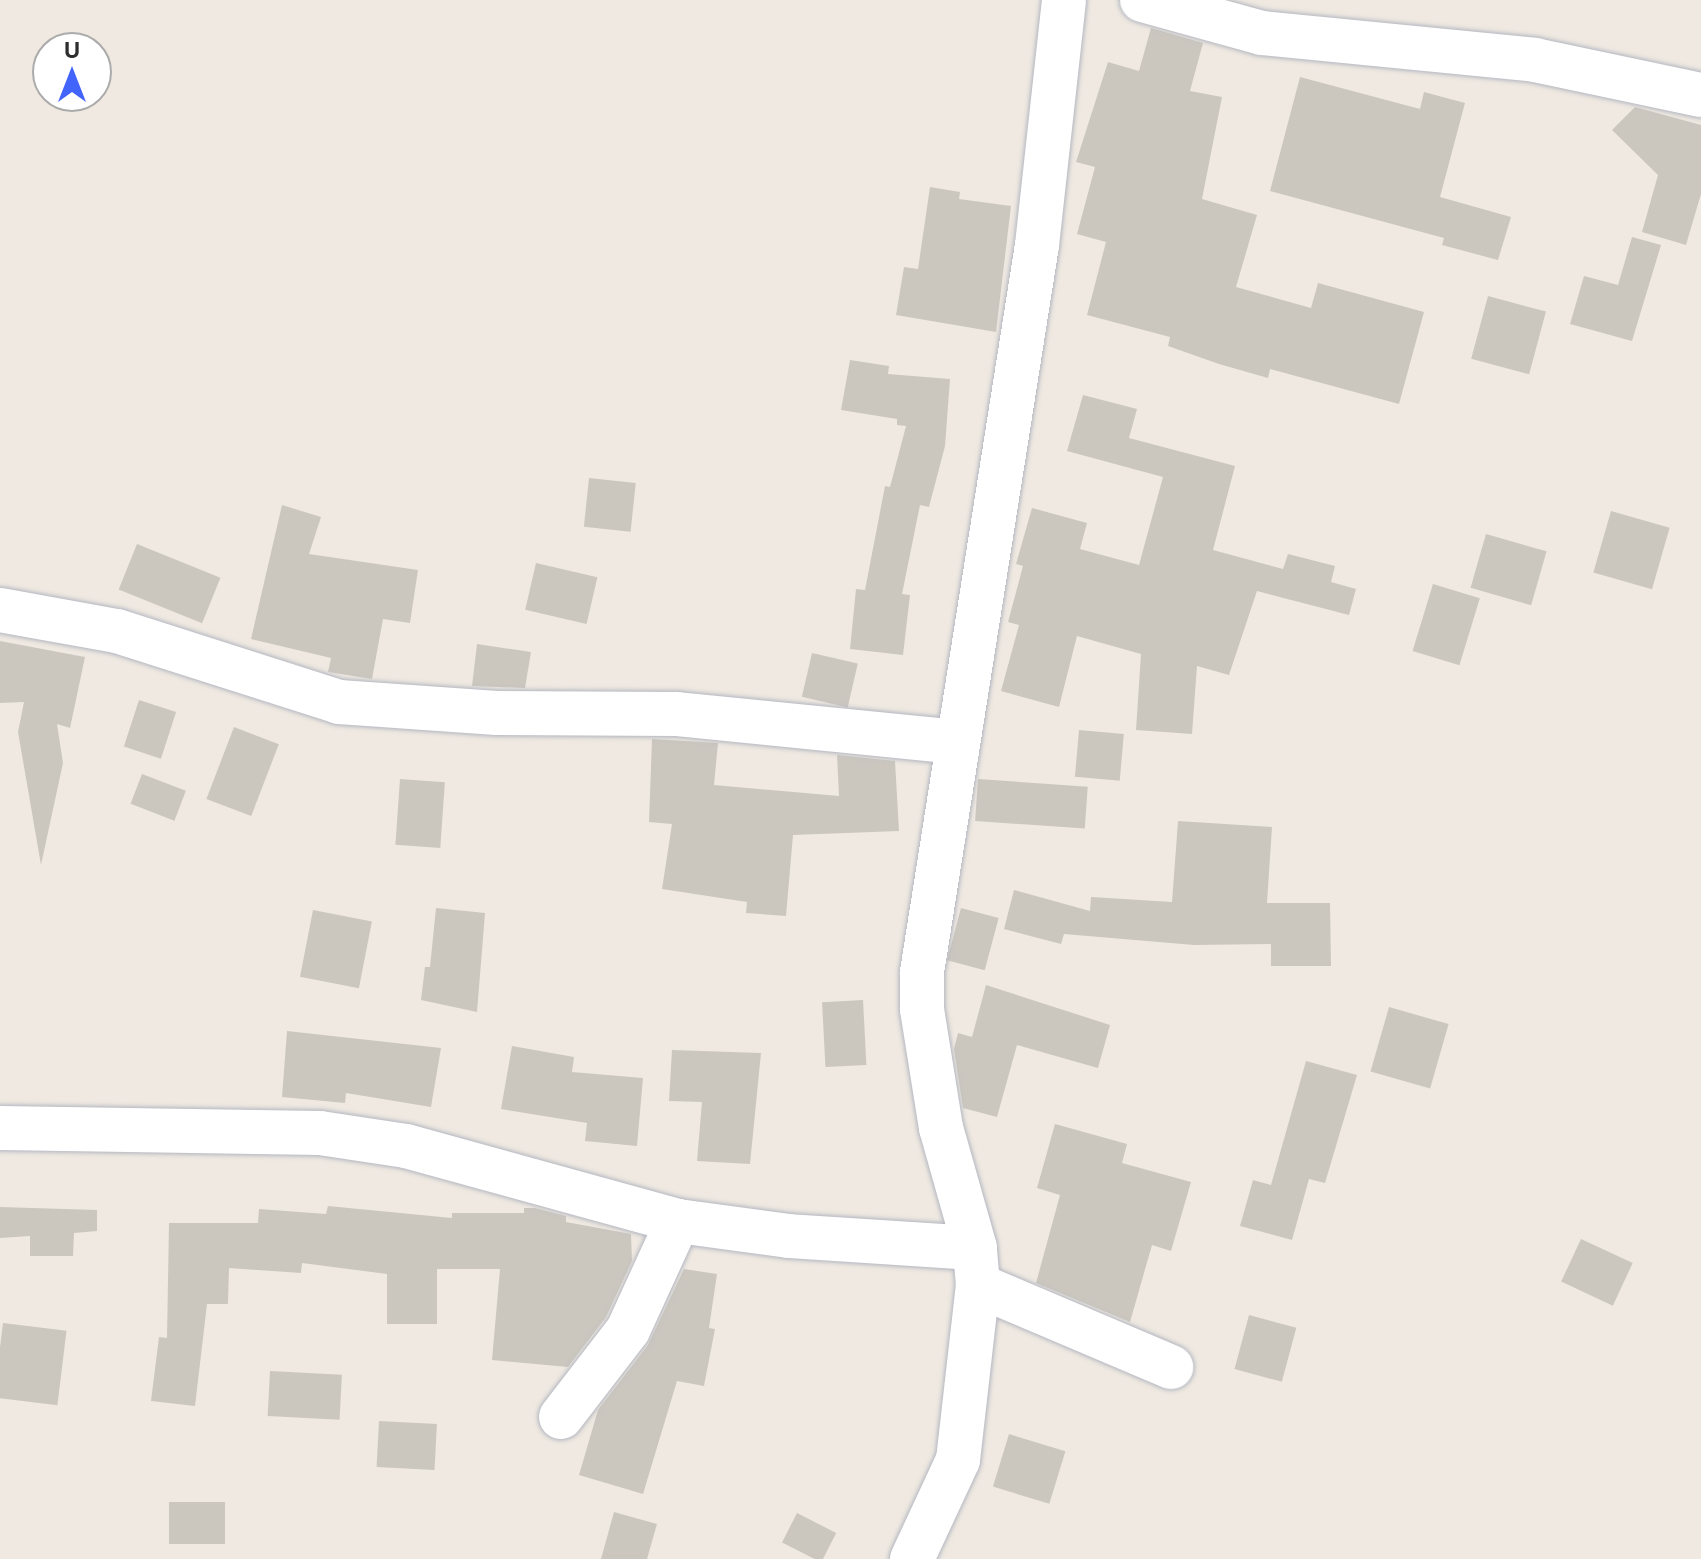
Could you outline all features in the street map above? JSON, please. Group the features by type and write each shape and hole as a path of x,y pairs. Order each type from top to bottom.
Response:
{"street":[{"path":"912,1559 958,1460 976,1267 941,1128 922,1009 922,972 1037,245 1064,0"},
{"path":"1142,0 1262,33 1535,60 1701,95"},
{"path":"0,610 117,631 339,702 497,713 677,714 956,742"},
{"path":"0,1128 320,1133 406,1146 678,1221 976,1267 1171,1367"},
{"path":"561,1417 628,1330 678,1221"}],"building":[{"path":"1151,28 1203,43 1190,91 1222,97 1202,199 1257,215 1236,287 1311,308 1318,283 1424,312 1399,404 1270,369 1268,378 1168,346 1170,337 1087,315 1106,242 1077,234 1095,167 1076,162 1108,62 1139,71"},
{"path":"1300,77 1420,109 1424,92 1465,103 1440,197 1511,217 1498,260 1442,245 1444,238 1270,191"},
{"path":"1635,107 1701,125 1701,194 1686,245 1642,232 1658,175 1612,130"},
{"path":"930,187 960,192 959,199 1011,206 996,332 896,315 904,267 918,269"},
{"path":"1632,237 1661,245 1632,341 1570,324 1584,276 1618,285"},
{"path":"1488,296 1546,312 1529,374 1471,359"},
{"path":"850,360 889,366 888,374 950,379 945,446 929,507 920,505 902,594 910,595 903,655 850,649 856,589 865,590 885,486 890,487 906,426 897,425 897,419 841,410"},
{"path":"1083,395 1137,409 1129,438 1235,466 1213,550 1283,569 1288,554 1335,566 1331,582 1356,589 1349,615 1257,591 1229,675 1197,666 1192,734 1136,730 1141,654 1077,636 1059,707 1001,691 1019,625 1008,622 1023,566 1016,564 1032,508 1087,523 1080,549 1139,565 1163,477 1067,451"},
{"path":"589,478 636,483 631,532 584,527"},
{"path":"282,505 321,517 309,554 418,570 410,623 383,619 372,679 328,672 331,658 251,639"},
{"path":"1611,511 1670,528 1652,589 1593,573"},
{"path":"1486,534 1547,551 1531,605 1471,588"},
{"path":"137,544 220,578 202,623 119,589"},
{"path":"536,563 597,577 587,624 525,610"},
{"path":"1433,584 1480,598 1459,665 1413,651"},
{"path":"0,641 85,657 70,728 57,724 63,763 41,865 18,732 24,702 0,703"},
{"path":"477,644 531,652 525,688 472,686"},
{"path":"812,653 858,664 848,707 802,697"},
{"path":"139,700 176,712 161,759 124,747"},
{"path":"234,727 279,744 251,816 206,799"},
{"path":"1079,730 1124,734 1120,781 1075,777"},
{"path":"652,739 718,743 714,785 839,796 837,755 895,761 899,831 793,835 786,916 746,913 747,902 662,889 672,824 649,822"},
{"path":"142,774 186,791 174,821 131,804"},
{"path":"400,779 445,782 440,848 395,845"},
{"path":"978,779 1088,787 1085,829 975,821"},
{"path":"1178,821 1272,827 1267,903 1330,903 1331,966 1271,966 1271,944 1194,945 1064,934 1061,944 1004,929 1014,890 1090,911 1091,897 1172,902"},
{"path":"436,908 485,913 477,1012 421,1000 425,967 430,967"},
{"path":"961,908 999,918 985,970 947,960"},
{"path":"313,910 372,921 359,988 300,977"},
{"path":"986,985 1110,1025 1098,1068 1017,1045 997,1117 963,1108 954,1049 958,1033 972,1037"},
{"path":"863,1000 866,1065 825,1067 822,1002"},
{"path":"1389,1007 1449,1024 1430,1088 1371,1071"},
{"path":"287,1031 441,1048 431,1107 346,1093 345,1103 282,1097"},
{"path":"512,1046 574,1057 572,1072 643,1078 637,1146 585,1141 587,1123 501,1109"},
{"path":"672,1050 761,1053 750,1164 697,1161 702,1102 669,1101"},
{"path":"1306,1061 1357,1075 1325,1183 1309,1179 1292,1240 1240,1226 1253,1180 1271,1185"},
{"path":"1055,1124 1127,1144 1122,1163 1191,1182 1171,1251 1152,1245 1130,1322 1036,1283 1060,1195 1037,1188"},
{"path":"328,1206 452,1218 452,1213 524,1213 524,1208 535,1208 566,1216 566,1222 631,1234 632,1261 606,1317 568,1367 492,1360 500,1269 437,1269 437,1324 387,1324 387,1274 302,1263 301,1273 229,1268 228,1304 207,1304 195,1406 151,1401 159,1337 167,1338 169,1223 258,1223 259,1209 326,1214"},
{"path":"0,1207 97,1210 97,1231 74,1233 73,1256 30,1256 30,1236 0,1238"},
{"path":"1581,1239 1633,1263 1613,1306 1561,1282"},
{"path":"684,1269 717,1274 709,1328 715,1329 704,1386 677,1381 643,1494 579,1475 598,1410 648,1345"},
{"path":"1249,1315 1296,1328 1282,1382 1235,1369"},
{"path":"3,1323 67,1331 57,1405 0,1398"},
{"path":"270,1371 342,1375 340,1420 268,1416"},
{"path":"379,1421 437,1424 435,1470 377,1467"},
{"path":"1009,1434 1065,1451 1049,1504 993,1487"},
{"path":"169,1502 225,1502 225,1544 169,1544"},
{"path":"614,1512 657,1524 647,1559 601,1559"},
{"path":"797,1513 836,1533 823,1559 815,1559 782,1542"}]}
